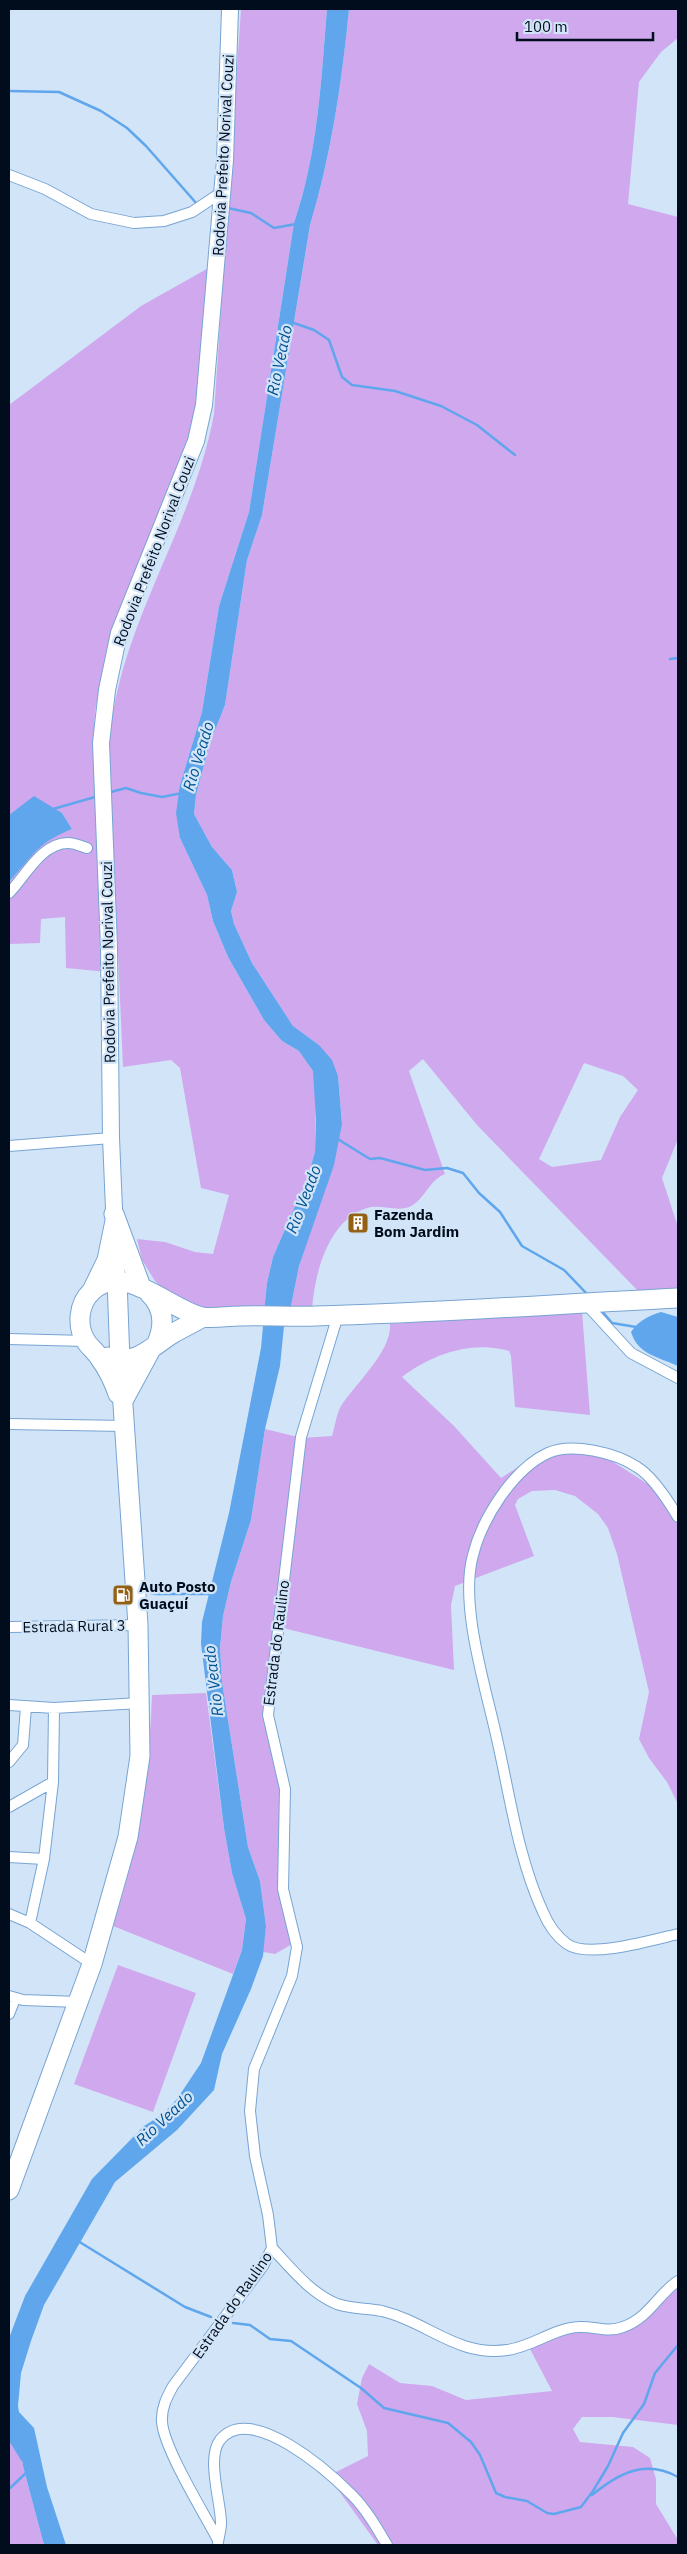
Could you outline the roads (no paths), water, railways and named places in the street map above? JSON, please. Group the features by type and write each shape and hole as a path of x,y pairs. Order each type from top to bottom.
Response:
{"highway":[{"path":"114,1218 143,1289 157,1302 162,1314 162,1330 124,1412"},
{"path":"114,1218 107,1260 92,1291 84,1302 80,1315 80,1329 87,1343 100,1358 111,1378 124,1412"},
{"path":"92,1291 104,1284 117,1280 134,1283 178,1308 203,1317 314,1316 493,1309 584,1302 678,1298"},
{"path":"9,2190 92,1964 128,1838 140,1756 138,1625 120,1360 117,1280"},
{"path":"87,1343 101,1354 120,1360 132,1359 203,1317"}],"main road":[{"name":"Rodovia Prefeito Norival Couzi","path":"117,1280 111,1138 109,947 101,743 107,690 119,633 196,441 208,370 222,192 230,9"}],"street":[{"path":"9,175 45,189 91,214 134,223 164,221 182,215 222,192"},
{"path":"9,894 38,858 54,847 68,843 87,848"},
{"path":"9,1146 111,1138"},
{"path":"584,1302 631,1353 678,1378"},
{"name":"Estrada do Raulino","path":"218,2543 167,2441 162,2422 163,2405 174,2386 263,2266 272,2248 268,2215 255,2156 250,2111 254,2069 292,1976 297,1947 284,1890 285,1789 268,1715 301,1437 338,1315"},
{"path":"9,1339 87,1343"},
{"path":"9,1424 124,1412"},
{"path":"678,1517 668,1501 638,1467 606,1452 567,1448 548,1452 528,1466 502,1494 485,1522 472,1556 470,1592 473,1628 516,1826 530,1877 543,1912 554,1932 568,1945 585,1950 678,1934"},
{"name":"Estrada Rural 3","path":"9,1626 138,1625"},
{"path":"9,1706 54,1708 140,1703"},
{"path":"11,1758 23,1746 26,1707"},
{"path":"30,1923 44,1859 53,1782 54,1708"},
{"path":"9,1807 53,1782"},
{"path":"9,1857 44,1859"},
{"path":"9,1914 30,1923 92,1964"},
{"path":"9,2014 12,1998 79,2002"},
{"path":"272,2248 307,2285 338,2304 383,2312 414,2322 457,2344 478,2351 508,2350 562,2330 580,2326 603,2331 623,2328 639,2319 678,2282"},
{"path":"218,2543 221,2524 214,2459 219,2441 232,2432 250,2429 262,2431 320,2465 353,2497 387,2545"}],"water":[{"path":"327,9 349,9 335,118 324,172 310,225 262,515 247,560 225,705 210,743 196,795 194,814 212,847 232,870 237,892 231,911 234,924 252,963 293,1026 319,1045 332,1060 338,1076 342,1124 334,1165 299,1266 290,1311 264,1312 267,1283 273,1257 307,1179 315,1152 316,1120 313,1071 299,1051 282,1041 264,1020 228,957 213,921 207,895 180,838 176,813 180,785 202,712 219,606 249,512 294,223 302,197 313,144"},
{"path":"34,796 62,813 72,829 42,845 9,882 9,815"},
{"path":"661,1312 678,1317 678,1366 644,1350 634,1340 631,1332 644,1319"},
{"path":"263,1326 284,1326 280,1366 265,1429 251,1520 231,1582 223,1616 220,1648 222,1682 248,1847 260,1881 266,1926 263,1956 251,1989 222,2054 214,2090 177,2130 115,2182 44,2305 21,2373 18,2406 19,2412 34,2428 47,2487 66,2545 44,2545 23,2466 22,2451 9,2425 9,2338 25,2296 92,2179 144,2126 163,2114 177,2099 201,2063 242,1950 246,1919 232,1873 224,1828 201,1644 202,1622 229,1513 261,1348"}],"waterway":[{"path":"9,91 59,92 101,111 127,128 146,146 197,204"},
{"path":"228,208 251,213 274,228 296,224"},
{"path":"291,322 314,330 329,340 342,377 352,385 395,391 441,406 477,425 515,455"},
{"path":"670,659 678,658"},
{"path":"111,792 126,788 162,797 182,793"},
{"path":"53,809 95,797"},
{"path":"336,1138 370,1159 380,1158 425,1170 447,1168 463,1173 479,1193 500,1212 522,1246 564,1270 588,1295"},
{"path":"601,1310 612,1323 636,1327"},
{"path":"143,1591 156,1594 209,1594"},
{"path":"78,2241 185,2307 211,2317"},
{"path":"233,2323 250,2325 270,2339 291,2341 361,2388 384,2408 448,2423 471,2442 480,2455 496,2493 505,2497 527,2501 547,2513 554,2514 581,2507 593,2491 608,2466 623,2433 644,2404 655,2373 678,2345"},
{"name":"Rio Veado","path":"9,2426 28,2456"},
{"path":"592,2495 612,2480 633,2471 654,2469 678,2477"},
{"path":"9,2489 28,2471"}],"place":[{"name":"Fazenda Bom Jardim","path":"358,1223"},
{"name":"Auto Posto Guaçuí","path":"123,1595"}]}
